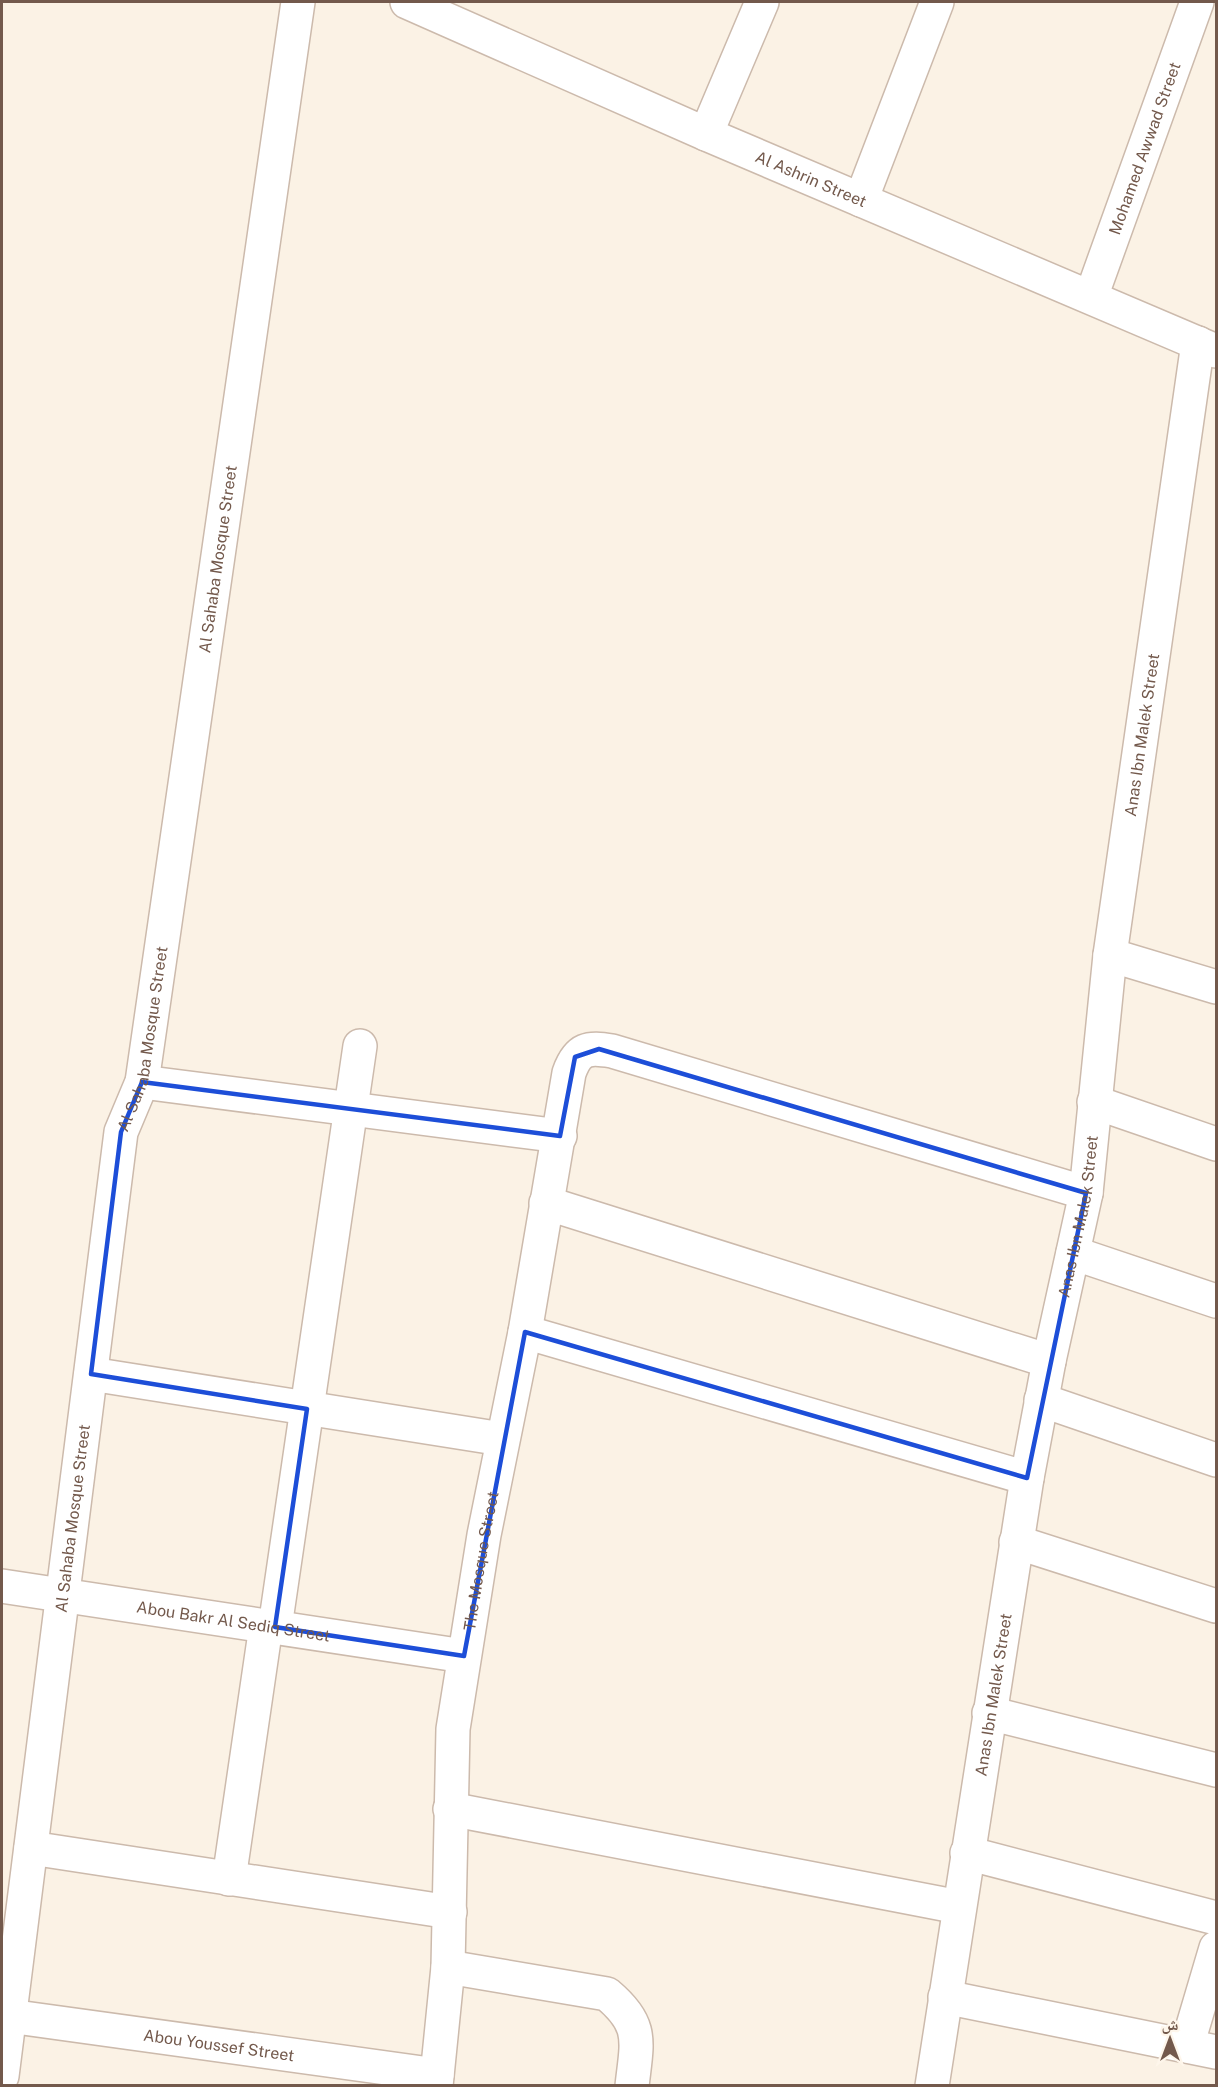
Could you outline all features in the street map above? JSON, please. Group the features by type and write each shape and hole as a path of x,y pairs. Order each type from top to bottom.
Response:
{"street":[{"name":"Al Sahaba Mosque Street","path":"2,2076 5,2016 32,1848 121,1132 134,1107 142,1082 298,2"},
{"name":"Al Ashrin Street","path":"407,2 705,134 1207,347"},
{"path":"705,134 762,2"},
{"path":"861,200 937,2"},
{"name":"Mohamed Awwad Street","path":"1091,297 1197,2"},
{"name":"Anas Ibn Malek Street","path":"932,2085 1027,1478 1049,1361 1086,1193 1110,955 1207,347"},
{"path":"1110,955 1216,987"},
{"path":"229,1878 307,1408 360,1046"},
{"name":"The Mosque Street","path":"436,2080 448,1967 453,1729 502,1439 525,1332 546,1203 560,1136 569,1072 575,1057 586,1050 612,1051 1086,1193"},
{"path":"142,1082 560,1136"},
{"path":"1094,1102 1216,1144"},
{"path":"546,1203 1049,1361"},
{"path":"1073,1252 1216,1301"},
{"path":"525,1332 1027,1478"},
{"path":"91,1374 502,1439"},
{"path":"1041,1400 1216,1460"},
{"path":"1016,1542 1216,1606"},
{"name":"Abou Bakr Al Sediq Street","path":"2,1586 464,1656"},
{"path":"989,1713 1216,1770"},
{"path":"450,1809 959,1907"},
{"path":"32,1848 450,1912"},
{"path":"967,1853 1216,1918"},
{"path":"945,1997 1202,2049 1216,1948"},
{"path":"448,1967 607,1994 626,2010 633,2025 637,2043 632,2085"},
{"name":"Abou Youssef Street","path":"5,2016 436,2080"}],"highlighted area":[{"path":"599,1049 1086,1193 1027,1478 525,1332 464,1656 275,1627 307,1409 91,1374 121,1132 142,1082 560,1136 575,1057"}]}
